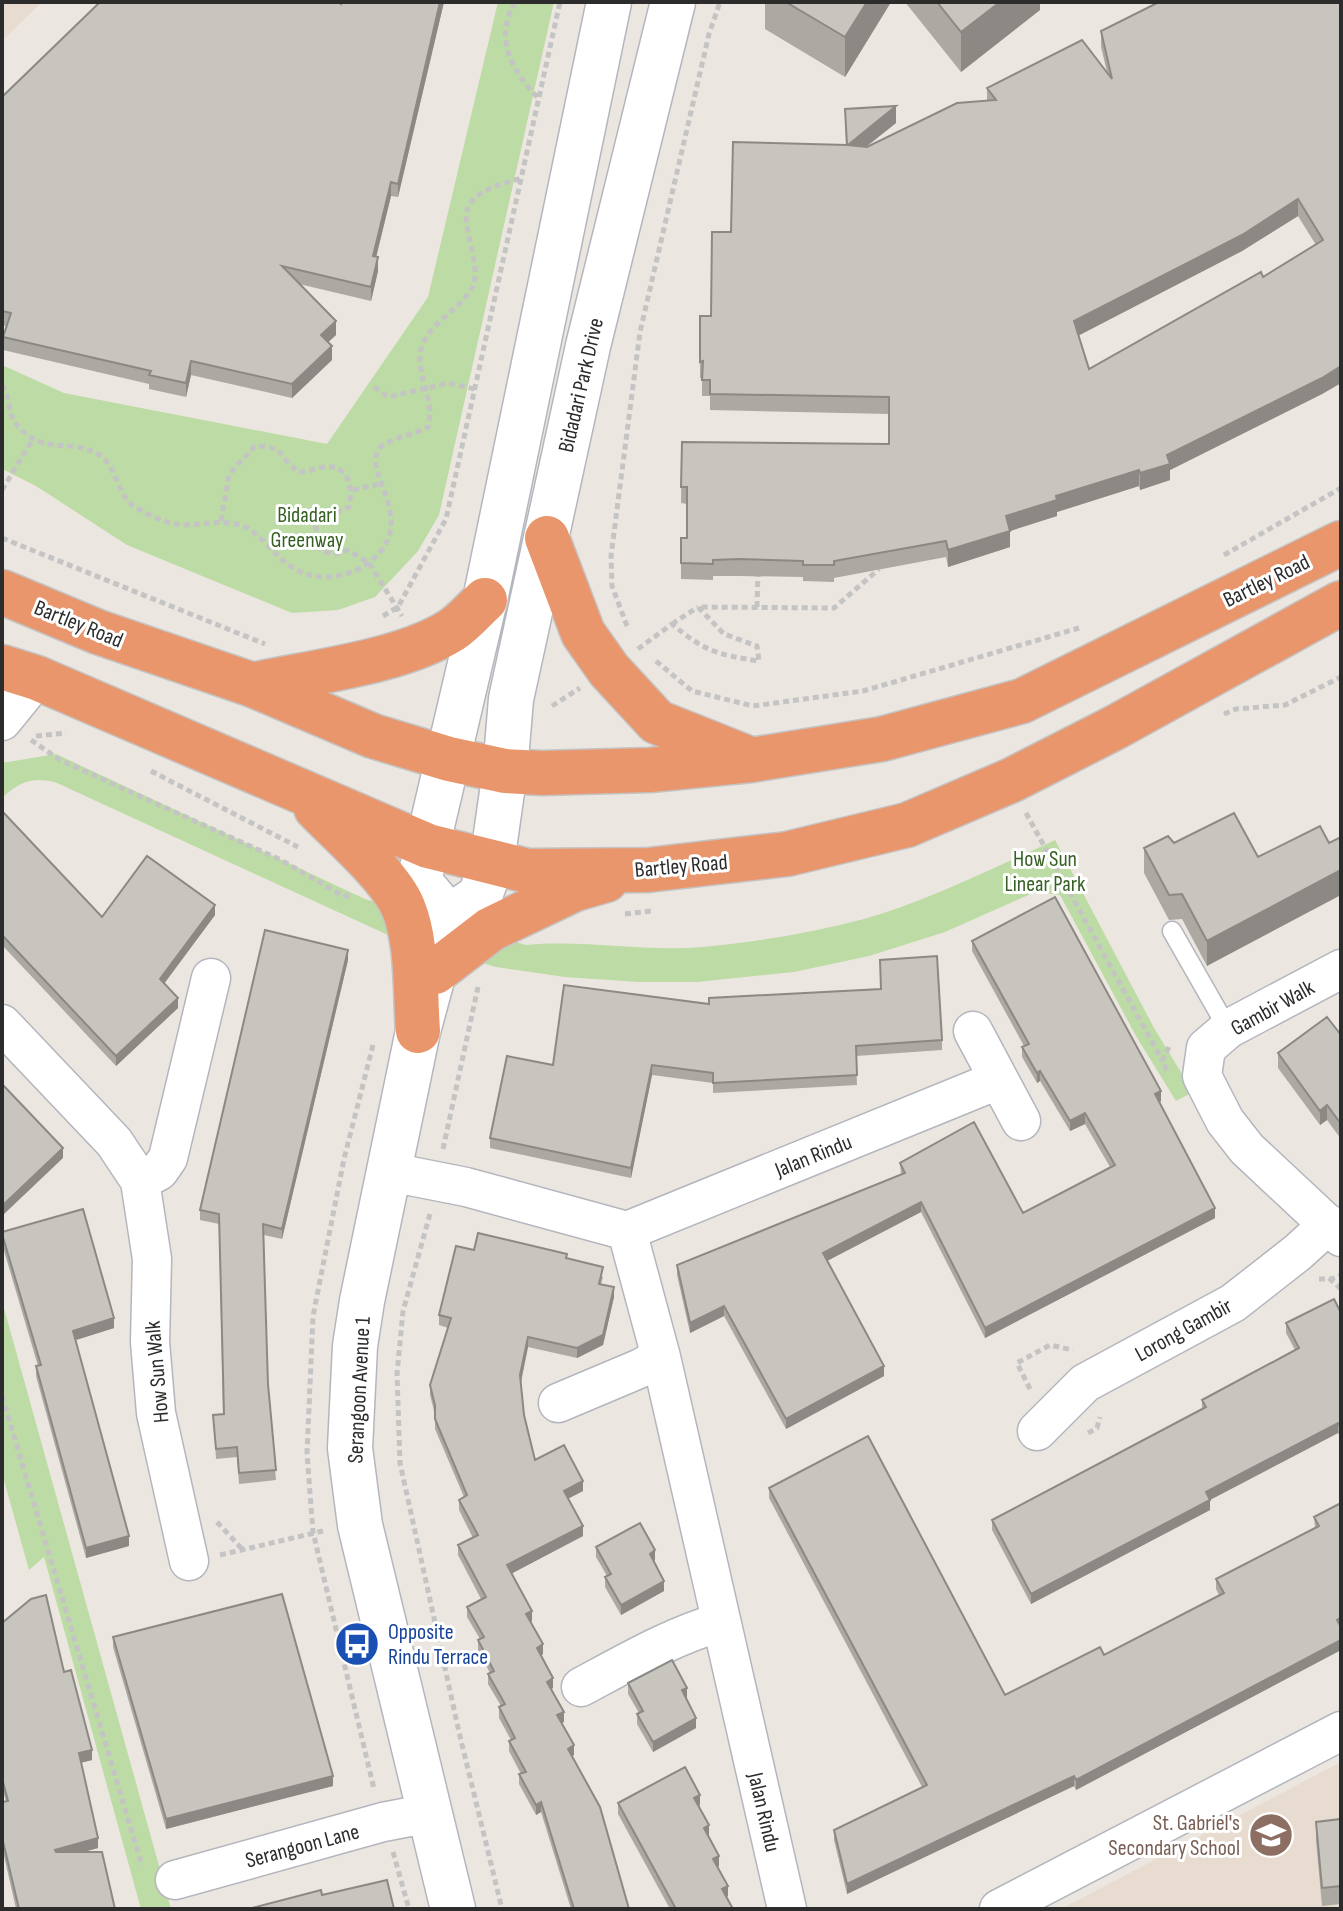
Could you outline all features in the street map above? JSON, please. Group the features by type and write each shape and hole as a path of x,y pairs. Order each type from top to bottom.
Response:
{"highway":[{"path":"547,538 583,633 609,670 657,722 751,760"},
{"name":"Bartley Road","path":"2,592 98,632 253,685 373,736 449,759 505,771 650,770 751,760 882,739 1022,701 1341,543"},
{"path":"253,685 381,658 414,647 452,630 485,600"},
{"name":"Bartley Road","path":"19,672 428,846 528,871 648,870 787,854 907,825 1037,767 1341,603"},
{"path":"301,792 391,888 403,906 411,933 418,1031"},
{"path":"435,972 491,929 575,889 648,870"}],"street":[{"path":"505,771 492,862 480,896 449,917 419,881 485,600 609,2"},
{"name":"Bidadari Park Drive","path":"505,771 511,699 588,346 673,2"},
{"path":"15,729 19,672"},
{"name":"Serangoon Avenue 1","path":"449,917 418,1031 362,1301 355,1346 350,1448 360,1525 453,1909"},
{"name":"Gambir Walk","path":"1217,1039 1341,969"},
{"path":"140,1181 159,1171 168,1158 211,978"},
{"name":"How Sun Walk","path":"2,1024 114,1142 140,1181 152,1259 150,1342 156,1413 189,1561"},
{"path":"973,1031 1021,1121"},
{"name":"Lorong Gambir","path":"1037,1431 1085,1383 1233,1303 1297,1253 1335,1230 1247,1149 1225,1121 1202,1076 1217,1039"},
{"name":"Jalan Rindu","path":"787,1909 661,1357 627,1231 998,1080"},
{"path":"390,1172 466,1187 627,1231"},
{"path":"558,1403 661,1357"},
{"path":"581,1687 702,1627 721,1622"},
{"path":"999,1909 1341,1731"},
{"name":"Serangoon Lane","path":"159,1877 430,1813"}],"lane":[{"path":"1172,931 1217,1039"}],"path":[{"path":"515,2 509,12 505,41 518,77 539,100"},
{"path":"372,623 398,607 446,519 560,2"},
{"path":"720,2 709,34 640,332 613,541 612,586 625,622 640,648 692,691 753,706 863,691 1085,626"},
{"path":"2,385 8,393 13,421 33,439 53,447 73,445 101,455 130,503 176,524 221,521 247,528 294,569 316,576 339,577 369,563 388,544 391,516 375,461 379,449 387,443 428,427 432,413 420,355 425,337 473,286 475,270 466,215 470,202 490,188 522,178"},
{"path":"374,387 388,397 448,383 475,389"},
{"path":"2,490 33,439"},
{"path":"221,521 229,474 255,446 270,446 281,452 288,464 299,472 332,467 344,474 352,490 349,507 323,519 316,526 316,541 321,550 334,555 348,550 369,563 398,607"},
{"path":"352,490 383,483"},
{"path":"1219,558 1341,488"},
{"path":"2,538 273,647"},
{"path":"757,607 758,568"},
{"path":"640,648 698,607 834,608 879,569"},
{"path":"672,624 694,643 720,656 759,661 757,646 724,634 698,607"},
{"path":"1236,709 1285,705 1341,677"},
{"path":"15,729 74,732"},
{"path":"15,729 60,760 281,860 343,896 355,895"},
{"path":"142,767 306,850"},
{"path":"1022,807 1162,1061"},
{"path":"479,982 428,1222 403,1311 397,1374 400,1463 459,1732 502,1909"},
{"path":"344,1159 375,1038"},
{"path":"2,1396 159,1877"},
{"path":"213,1517 244,1551"},
{"path":"189,1561 244,1551 313,1532 360,1525"}],"shaded area":[{"path":"2,2 42,2 2,41"},
{"name":"St. Gabriel's Secondary School","path":"1341,1762 1341,1909 1061,1909"}],"green space":[{"name":"Bidadari Greenway","path":"498,2 554,2 439,515 418,551 375,597 338,610 292,613 127,545 36,486 2,469 2,365 64,393 327,444 428,297"},
{"name":"How Sun Linear Park","path":"56,754 365,899 526,945 570,943 680,948 804,933 864,919 913,903 1055,840 1154,1028 1193,1092 1176,1101 1136,1036 1060,895 1035,892 945,932 869,956 794,972 697,982 565,977 496,967 388,935 57,783 41,780 27,782 2,798 2,763"},
{"path":"2,1301 171,1909 141,1909 44,1557 29,1570 2,1473"}],"building":[{"path":"100,2 440,2 398,184 391,182 373,256 378,257 371,287 282,266 336,321 321,335 332,346 292,384 191,361 186,383 149,375 151,371 3,337 11,313 2,311 2,97"},
{"path":"786,2 867,2 845,37"},
{"path":"937,2 1000,2 961,32"},
{"path":"1159,2 1341,2 1341,366 1167,455 1170,464 1140,473 1139,470 1056,496 1057,500 1006,516 1010,531 948,550 946,541 834,561 834,565 739,559 713,560 713,564 681,563 681,538 687,538 687,487 681,487 682,442 889,444 889,397 710,394 710,380 702,380 700,316 711,316 712,232 731,232 733,142 847,145 845,109 896,106 848,145 867,147 957,103 996,100 987,88 1082,40 1112,79 1101,31","holes":["1298,199 1323,240 1263,277 1261,272 1089,369 1074,321 1242,235"]},
{"path":"2,811 102,917 147,856 215,905 160,979 178,998 116,1056 2,935"},
{"path":"1234,813 1258,857 1320,826 1329,843 1341,837 1341,870 1207,941 1182,894 1169,895 1144,848 1168,836 1174,843"},
{"path":"1055,897 1161,1091 1155,1094 1215,1208 985,1328 921,1202 823,1253 884,1366 786,1419 724,1306 690,1323 677,1265 905,1173 900,1163 974,1122 1023,1213 1115,1165 1085,1113 1070,1121 1040,1071 1037,1073 1022,1047 1029,1044 972,941"},
{"path":"265,930 348,950 282,1229 263,1224 268,1384 276,1470 239,1473 237,1447 216,1449 213,1415 224,1414 219,1214 200,1210"},
{"path":"937,956 942,1040 856,1046 857,1075 713,1083 713,1073 652,1065 631,1168 490,1138 507,1056 553,1065 564,985 709,1004 709,998 881,989 880,960"},
{"path":"1327,1017 1341,1035 1341,1124 1327,1105 1320,1111 1278,1053"},
{"path":"2,1084 63,1148 2,1206"},
{"path":"83,1209 114,1318 73,1331 129,1536 86,1548 36,1366 41,1365 2,1234"},
{"path":"478,1233 567,1254 566,1258 603,1267 599,1284 614,1287 603,1335 577,1348 528,1337 520,1375 524,1415 535,1460 564,1445 583,1481 564,1491 583,1526 507,1565 532,1611 526,1614 543,1644 537,1648 553,1678 547,1682 564,1712 557,1715 574,1745 568,1749 600,1807 629,1909 574,1909 541,1802 536,1805 519,1774 526,1772 509,1741 515,1738 499,1707 505,1704 488,1674 494,1671 478,1640 484,1637 467,1607 486,1597 458,1545 478,1535 459,1500 467,1495 435,1419 430,1385 451,1318 439,1315 456,1246 474,1250"},
{"path":"1334,1299 1341,1313 1341,1428 1338,1423 1206,1492 1210,1500 1031,1594 992,1520 1206,1407 1202,1400 1299,1348 1286,1323"},
{"path":"868,1436 1005,1695 1100,1647 1104,1655 1224,1593 1216,1579 1319,1526 1314,1517 1341,1503 1341,1618 1337,1620 1341,1627 1341,1640 1076,1780 1074,1776 847,1884 834,1830 927,1785 769,1488"},
{"path":"640,1523 655,1550 650,1554 664,1581 621,1605 605,1577 611,1574 596,1547"},
{"path":"282,1594 333,1776 166,1819 113,1637"},
{"path":"46,1595 64,1672 71,1670 92,1750 79,1753 98,1838 55,1850 102,1852 115,1909 19,1909 2,1837 2,1802 8,1801 2,1778 2,1623 31,1599"},
{"path":"672,1660 687,1688 682,1690 696,1718 653,1742 637,1714 643,1711 628,1683"},
{"path":"685,1767 700,1795 694,1798 709,1825 704,1828 719,1856 713,1859 728,1886 722,1889 733,1909 676,1909 618,1803"},
{"path":"1341,1819 1341,1886 1322,1888 1316,1822"},
{"path":"387,1880 394,1909 248,1909 321,1890 322,1895"}],"place":[{"name":"Opposite Rindu Terrace","path":"357,1644"},
{"name":"St. Gabriel's Secondary School","path":"1271,1835"}]}
